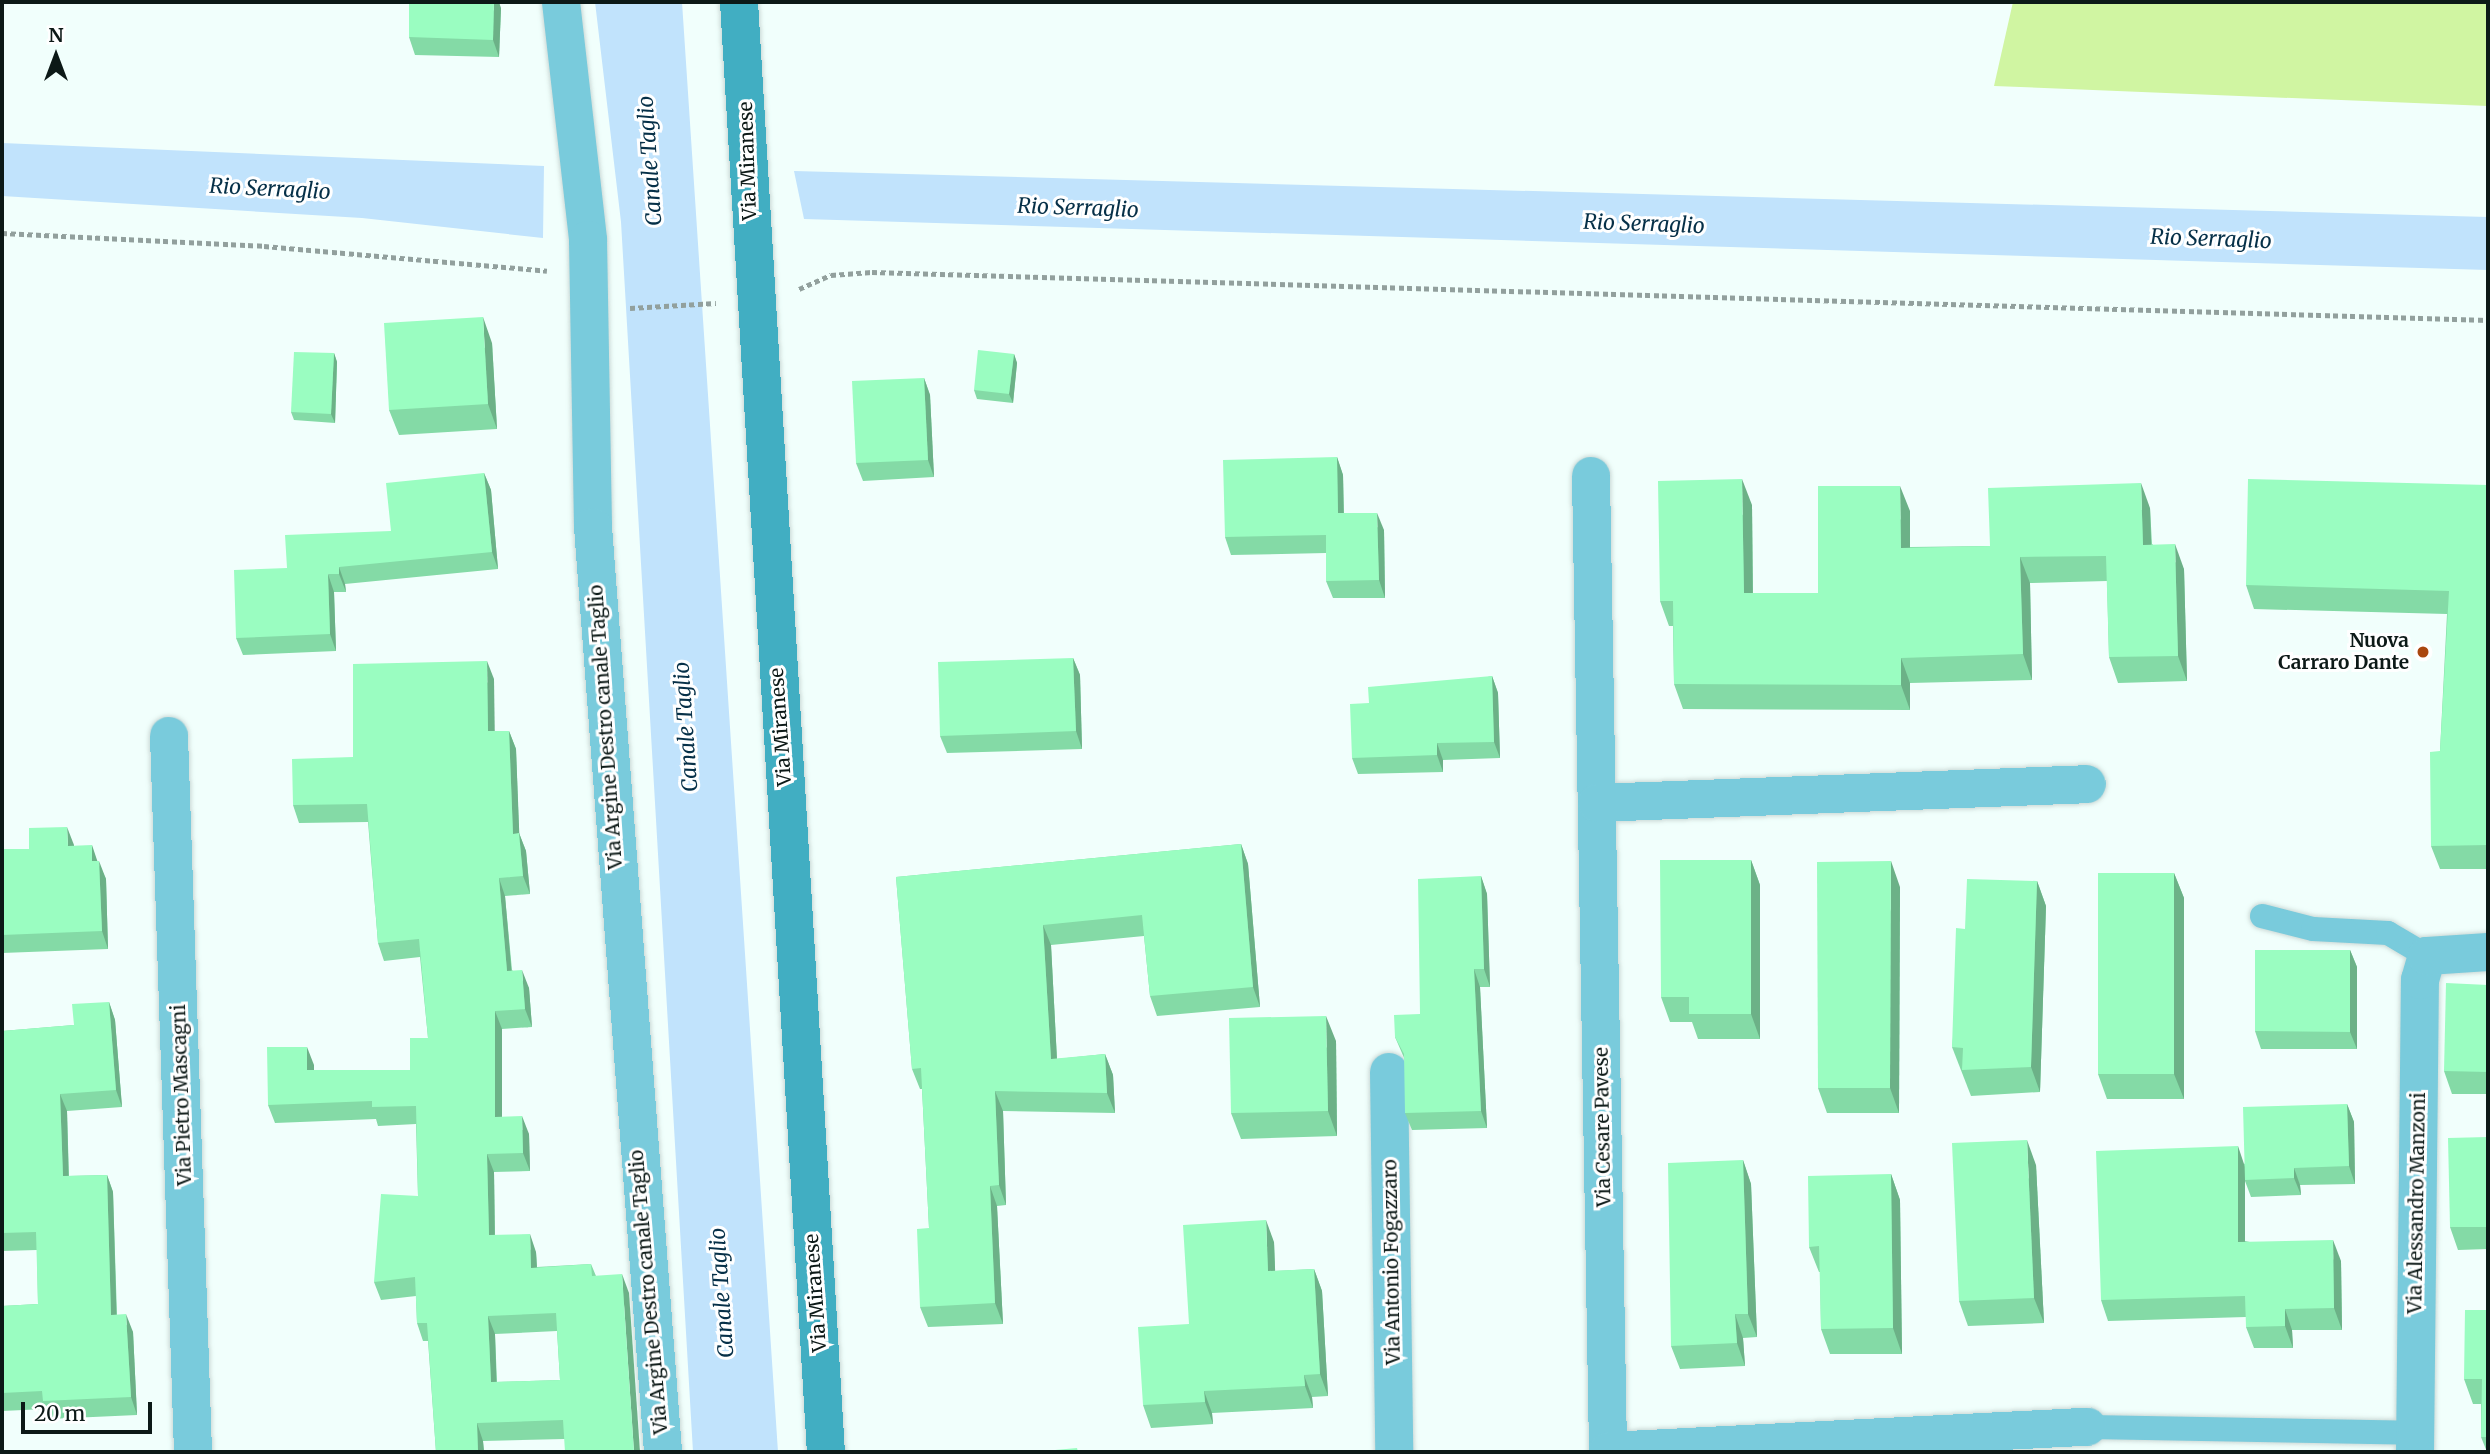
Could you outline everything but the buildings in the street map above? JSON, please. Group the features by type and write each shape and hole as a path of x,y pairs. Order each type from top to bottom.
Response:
{"main road":[{"name":"Via Miranese","path":"739,2 740,301 826,1452"}],"street":[{"name":"Via Argine Destro canale Taglio","path":"561,2 586,211 594,541 663,1452"},
{"name":"Via Cesare Pavese","path":"1591,476 1608,1452 2087,1427"},
{"name":"Via Pietro Mascagni","path":"169,736 193,1452"},
{"path":"1597,803 2087,784"},
{"path":"2427,956 2488,952"},
{"name":"Via Alessandro Manzoni","path":"2415,1443 2420,980 2427,956"},
{"name":"Via Antonio Fogazzaro","path":"1389,1072 1394,1452"}],"lane":[{"path":"2262,916 2313,929 2388,933 2427,956"},
{"path":"2087,1427 2415,1443"}],"path":[{"path":"2,233 264,246 586,274"},
{"path":"620,308 778,299 831,275 872,272 2488,320"}],"green space":[{"path":"2013,2 2488,2 2488,106 1994,86"}],"water":[{"name":"Canale Taglio","path":"595,2 682,2 778,1452 693,1452 621,222"},
{"name":"Rio Serraglio","path":"2,143 544,166 543,238 362,218 2,196"},
{"name":"Rio Serraglio","path":"794,171 2488,217 2488,270 804,219"}],"place":[{"name":"Nuova Carraro Dante","path":"2423,652"}]}
